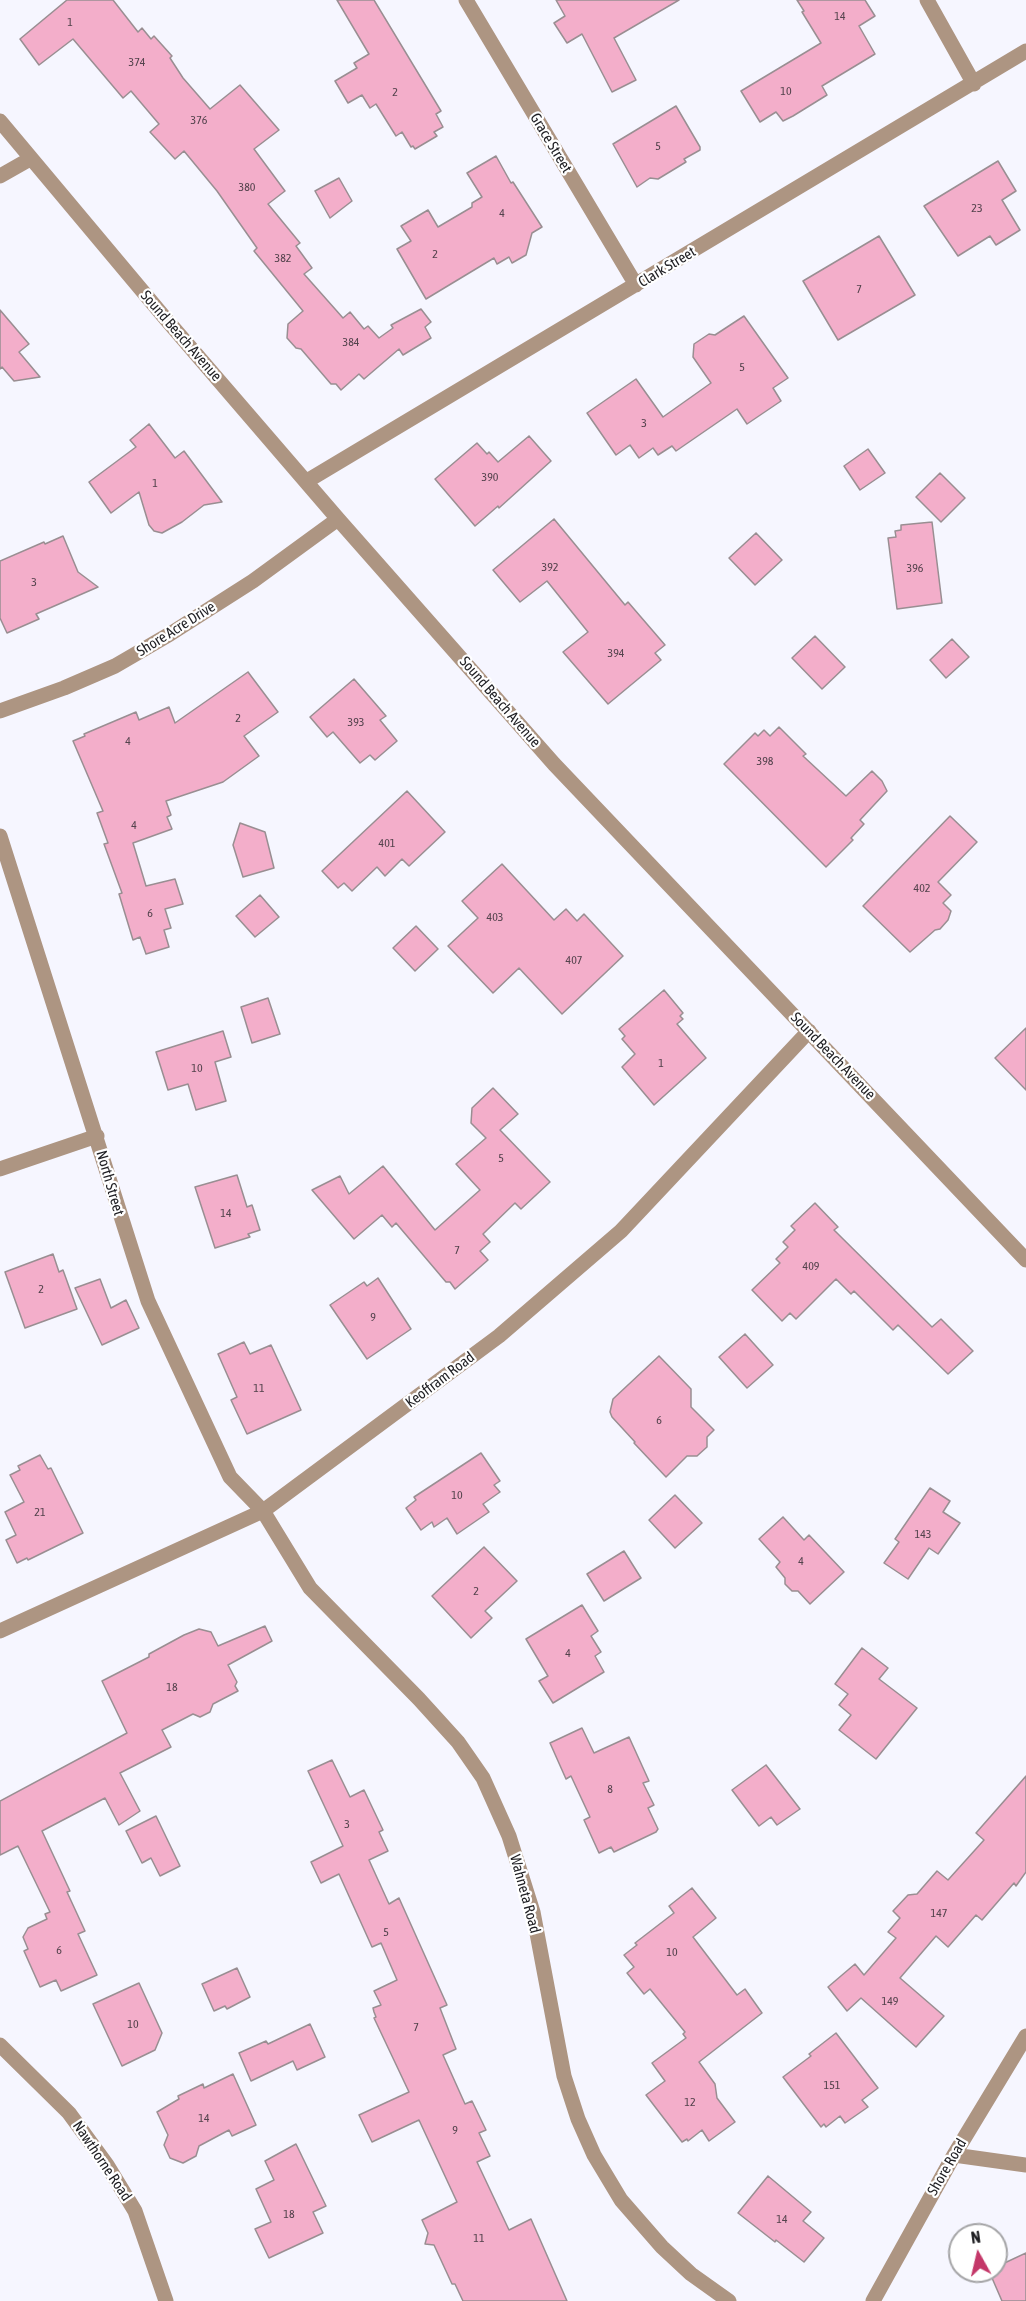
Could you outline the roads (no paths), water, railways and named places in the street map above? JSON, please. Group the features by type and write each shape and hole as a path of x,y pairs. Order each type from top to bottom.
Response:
{"street":[{"name":"Grace Street","path":"466,0 636,285"},
{"path":"927,0 974,84"},
{"name":"Clark Street","path":"307,481 1026,51"},
{"name":"Sound Beach Avenue","path":"0,121 338,519 554,764 1026,1260"},
{"path":"0,176 30,159"},
{"name":"Shore Acre Drive","path":"0,711 64,688 115,666 253,581 338,519"},
{"name":"North Street","path":"0,836 148,1301 230,1477 263,1511"},
{"name":"Keoffram Road","path":"0,1631 263,1511 499,1336 621,1231 809,1031"},
{"path":"0,1169 97,1136"},
{"name":"Wahneta Road","path":"263,1511 310,1588 419,1699 458,1742 483,1778 509,1836 533,1912 564,2076 578,2119 594,2155 621,2200 662,2247 691,2274 729,2301"},
{"name":"Shore Road","path":"873,2301 954,2155 1026,2036"},
{"name":"Nawthorne Road","path":"0,2045 69,2113 106,2164 135,2211 166,2301"},
{"path":"954,2155 1026,2165"}]}
